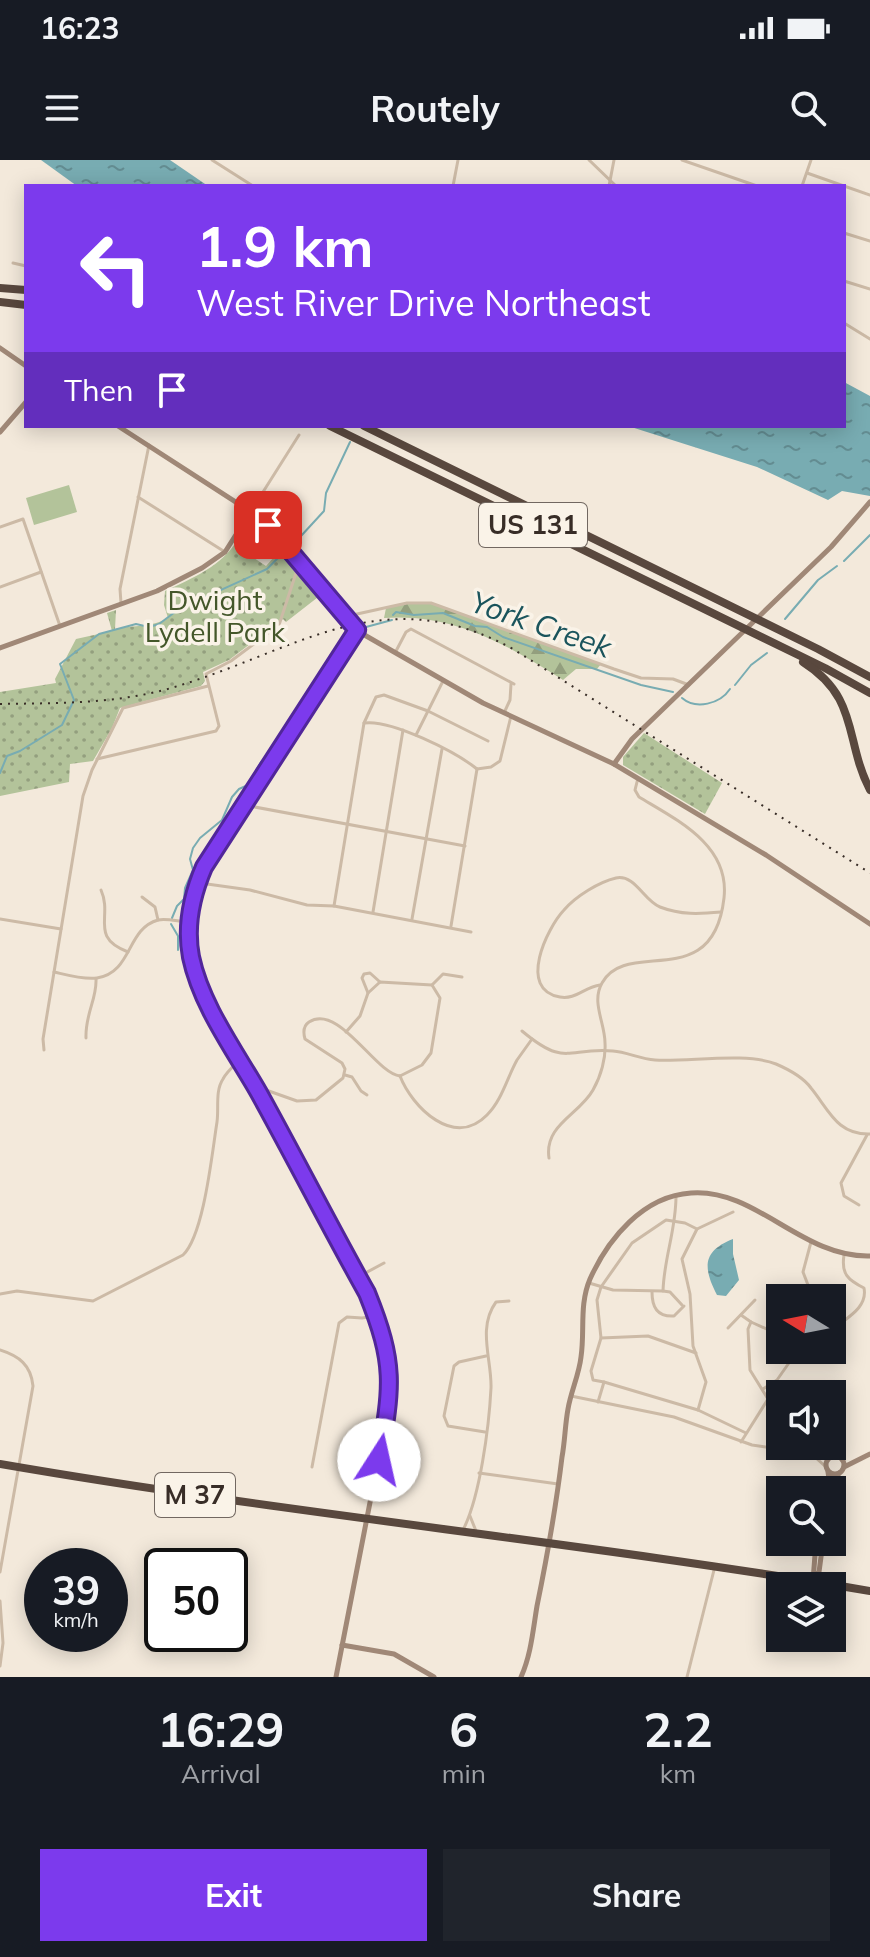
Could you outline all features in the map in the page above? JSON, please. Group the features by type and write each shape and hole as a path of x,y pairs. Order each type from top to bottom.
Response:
{"highway":[{"path":"0,288 24,290"},
{"path":"0,302 24,305"},
{"name":"US 131","path":"334,428 870,693"},
{"name":"US 131","path":"368,428 870,674"},
{"path":"756,635 811,668 837,694 848,717 861,769 870,790"},
{"name":"M 37","path":"0,1464 170,1492 766,1573"},
{"path":"846,1587 870,1591"}],"main road":[{"path":"0,348 24,365"},
{"path":"0,432 24,404"},
{"path":"121,428 251,511 288,547 357,630 504,713 614,764 766,855 870,924"},
{"path":"614,764 632,739 831,547 870,503"},
{"path":"0,648 121,604 189,575 225,552 251,511"},
{"path":"336,1677 391,1386 387,1347 358,1277 200,988 190,952 189,922 197,882 211,854 357,630"},
{"path":"521,1677 550,1542 571,1396 582,1352 582,1313 589,1283 615,1236 641,1213 676,1195 701,1193 727,1197 811,1242 844,1255 870,1256"},
{"path":"827,1468 832,1473 842,1470 870,1454"},
{"path":"829,1476 830,1460"},
{"path":"837,1476 842,1470 842,1460"},
{"path":"846,1460 856,1462"},
{"path":"342,1645 394,1654 434,1677"}],"street":[{"path":"212,160 250,184"},
{"path":"453,184 458,160"},
{"path":"589,160 610,184"},
{"path":"610,184 614,160"},
{"path":"682,160 751,184"},
{"path":"803,184 811,160"},
{"path":"807,173 838,184"},
{"path":"846,187 870,195"},
{"path":"846,234 870,241"},
{"path":"13,263 24,266"},
{"path":"846,282 870,289"},
{"path":"846,324 870,339"},
{"path":"251,511 299,435"},
{"path":"121,604 120,589 149,445"},
{"path":"138,497 225,552"},
{"path":"0,527 23,519 60,626"},
{"path":"97,759 213,733 218,729 206,674 231,661 279,625 296,573 303,564"},
{"path":"0,587 41,572"},
{"path":"348,617 407,603 431,603 641,678 673,679 689,685"},
{"path":"395,653 409,629 512,684 504,713"},
{"path":"415,735 443,681"},
{"path":"44,1050 43,1039 83,796 97,759 120,711 127,706 208,686"},
{"path":"334,906 364,723 371,704 381,694 428,711 488,741"},
{"path":"364,723 403,730 477,769 491,767 500,761 511,716"},
{"path":"373,913 403,730"},
{"path":"412,919 442,749"},
{"path":"451,926 477,769"},
{"path":"638,778 635,790 639,797 687,827 715,855 724,878 725,891 721,912 715,932 702,948 683,957 619,969 600,985 569,997 559,997 546,989 538,977 546,934 562,911 581,896 620,877 631,881 656,905 674,912 721,912"},
{"path":"243,804 465,846"},
{"path":"197,882 250,890 307,905 334,906 471,932"},
{"path":"101,890 105,904 102,923 105,935 118,948 128,952"},
{"path":"142,897 155,907 158,920"},
{"path":"0,919 61,929"},
{"path":"54,972 96,979 114,972 124,962 141,931 158,920 189,922"},
{"path":"368,993 362,978 364,974 370,973 380,982 432,985 443,974 462,977"},
{"path":"86,1038 86,1015 95,994 96,979"},
{"path":"346,1032 360,1016 368,993 380,982"},
{"path":"400,1076 422,1065 431,1053 440,998 432,985"},
{"path":"549,1158 548,1150 554,1132 586,1100 601,1071 605,1051 597,1000 600,985"},
{"path":"345,1075 342,1063 305,1039 303,1033 308,1022 325,1019 346,1032 365,1047 383,1069 400,1076 411,1098 429,1117 447,1125 468,1125 488,1114 532,1039"},
{"path":"522,1031 556,1054 605,1051 657,1060 771,1062 802,1078 836,1123 847,1130 868,1134 841,1183 844,1196 859,1205"},
{"path":"0,1294 17,1291 93,1301 183,1255 189,1249 198,1227 221,1080 240,1060"},
{"path":"260,1094 266,1090 297,1101 316,1100 345,1075"},
{"path":"345,1075 352,1077 367,1095"},
{"path":"663,1291 666,1259 676,1222 676,1195"},
{"path":"698,1410 706,1382 691,1332 682,1259 697,1229 733,1212"},
{"path":"697,1229 685,1223 666,1220 632,1243 601,1287 597,1300 601,1338 591,1371 593,1380 698,1410 746,1433"},
{"path":"808,1284 803,1272 811,1242"},
{"path":"844,1255 845,1273 864,1288 866,1296 864,1304 846,1319"},
{"path":"358,1277 384,1263"},
{"path":"589,1283 613,1290 670,1292 684,1306 690,1306"},
{"path":"652,1292 654,1307 661,1315 674,1316 684,1306"},
{"path":"728,1328 755,1300"},
{"path":"463,1530 470,1516 485,1432 491,1385 486,1338 492,1308 498,1301 509,1301"},
{"path":"741,1315 766,1329"},
{"path":"312,1467 339,1323 347,1317 376,1316"},
{"path":"741,1442 768,1399 750,1370 748,1329 751,1322"},
{"path":"601,1338 648,1336 696,1353"},
{"path":"0,1350 17,1356 26,1365 32,1379 31,1401 0,1572"},
{"path":"485,1432 448,1426 444,1416 454,1366 486,1356"},
{"path":"763,1389 777,1380 788,1364"},
{"path":"598,1402 604,1382"},
{"path":"571,1396 685,1420 741,1442 766,1446"},
{"path":"818,1460 827,1468"},
{"path":"479,1473 558,1484"},
{"path":"470,1516 477,1532"},
{"path":"0,1524 8,1526"},
{"path":"687,1677 714,1566"},
{"path":"0,1601 3,1643 0,1666"}],"green space":[{"path":"69,485 77,512 34,525 26,498"},
{"name":"Dwight Lydell Park","path":"238,539 257,548 251,556 266,566 283,547 322,594 229,660 203,672 205,681 201,686 120,708 93,761 70,764 69,782 0,796 0,692 56,683 55,679 76,639 112,631 107,613 116,610 115,629 168,618 164,605 165,591 215,564"},
{"path":"431,603 601,664 597,669 576,669 563,680 500,643 456,626 409,618 384,618 386,608"},
{"path":"644,733 722,783 705,814 623,765 623,757"}],"water":[{"path":"41,160 170,160 205,184 74,184"},
{"path":"846,383 870,396 870,496 842,491 828,500 757,467 634,428 846,428"},
{"path":"733,1239 739,1280 726,1296 717,1295 709,1277 708,1261 715,1249"}],"waterway":[{"path":"301,536 324,511 326,493 350,442"},
{"name":"York Creek","path":"844,561 870,535"},
{"path":"0,773 7,756 62,725 74,700 60,664 99,634 136,624 149,627 159,624 179,609 267,569 293,543"},
{"name":"York Creek","path":"785,619 818,580 837,566"},
{"name":"York Creek","path":"393,615 396,612 414,615 443,613 641,685 673,692"},
{"name":"York Creek","path":"366,627 392,620"},
{"name":"York Creek","path":"172,918 184,899 193,870 190,859 193,848 222,820 232,797 248,785 342,642"},
{"name":"York Creek","path":"735,685 751,665 767,653"},
{"name":"York Creek","path":"682,698 694,704 708,704 730,689"},
{"name":"York Creek","path":"171,924 178,936 178,950"}],"railway":[{"path":"0,704 82,702 144,695 210,675 295,642 336,629 377,621 420,620 465,628 513,649 870,873"}],"route":[{"path":"268,525 357,630 204,867 197,882 189,922 190,952 200,988 283,1136 367,1293 376,1316 387,1347 391,1375 379,1460"}]}
